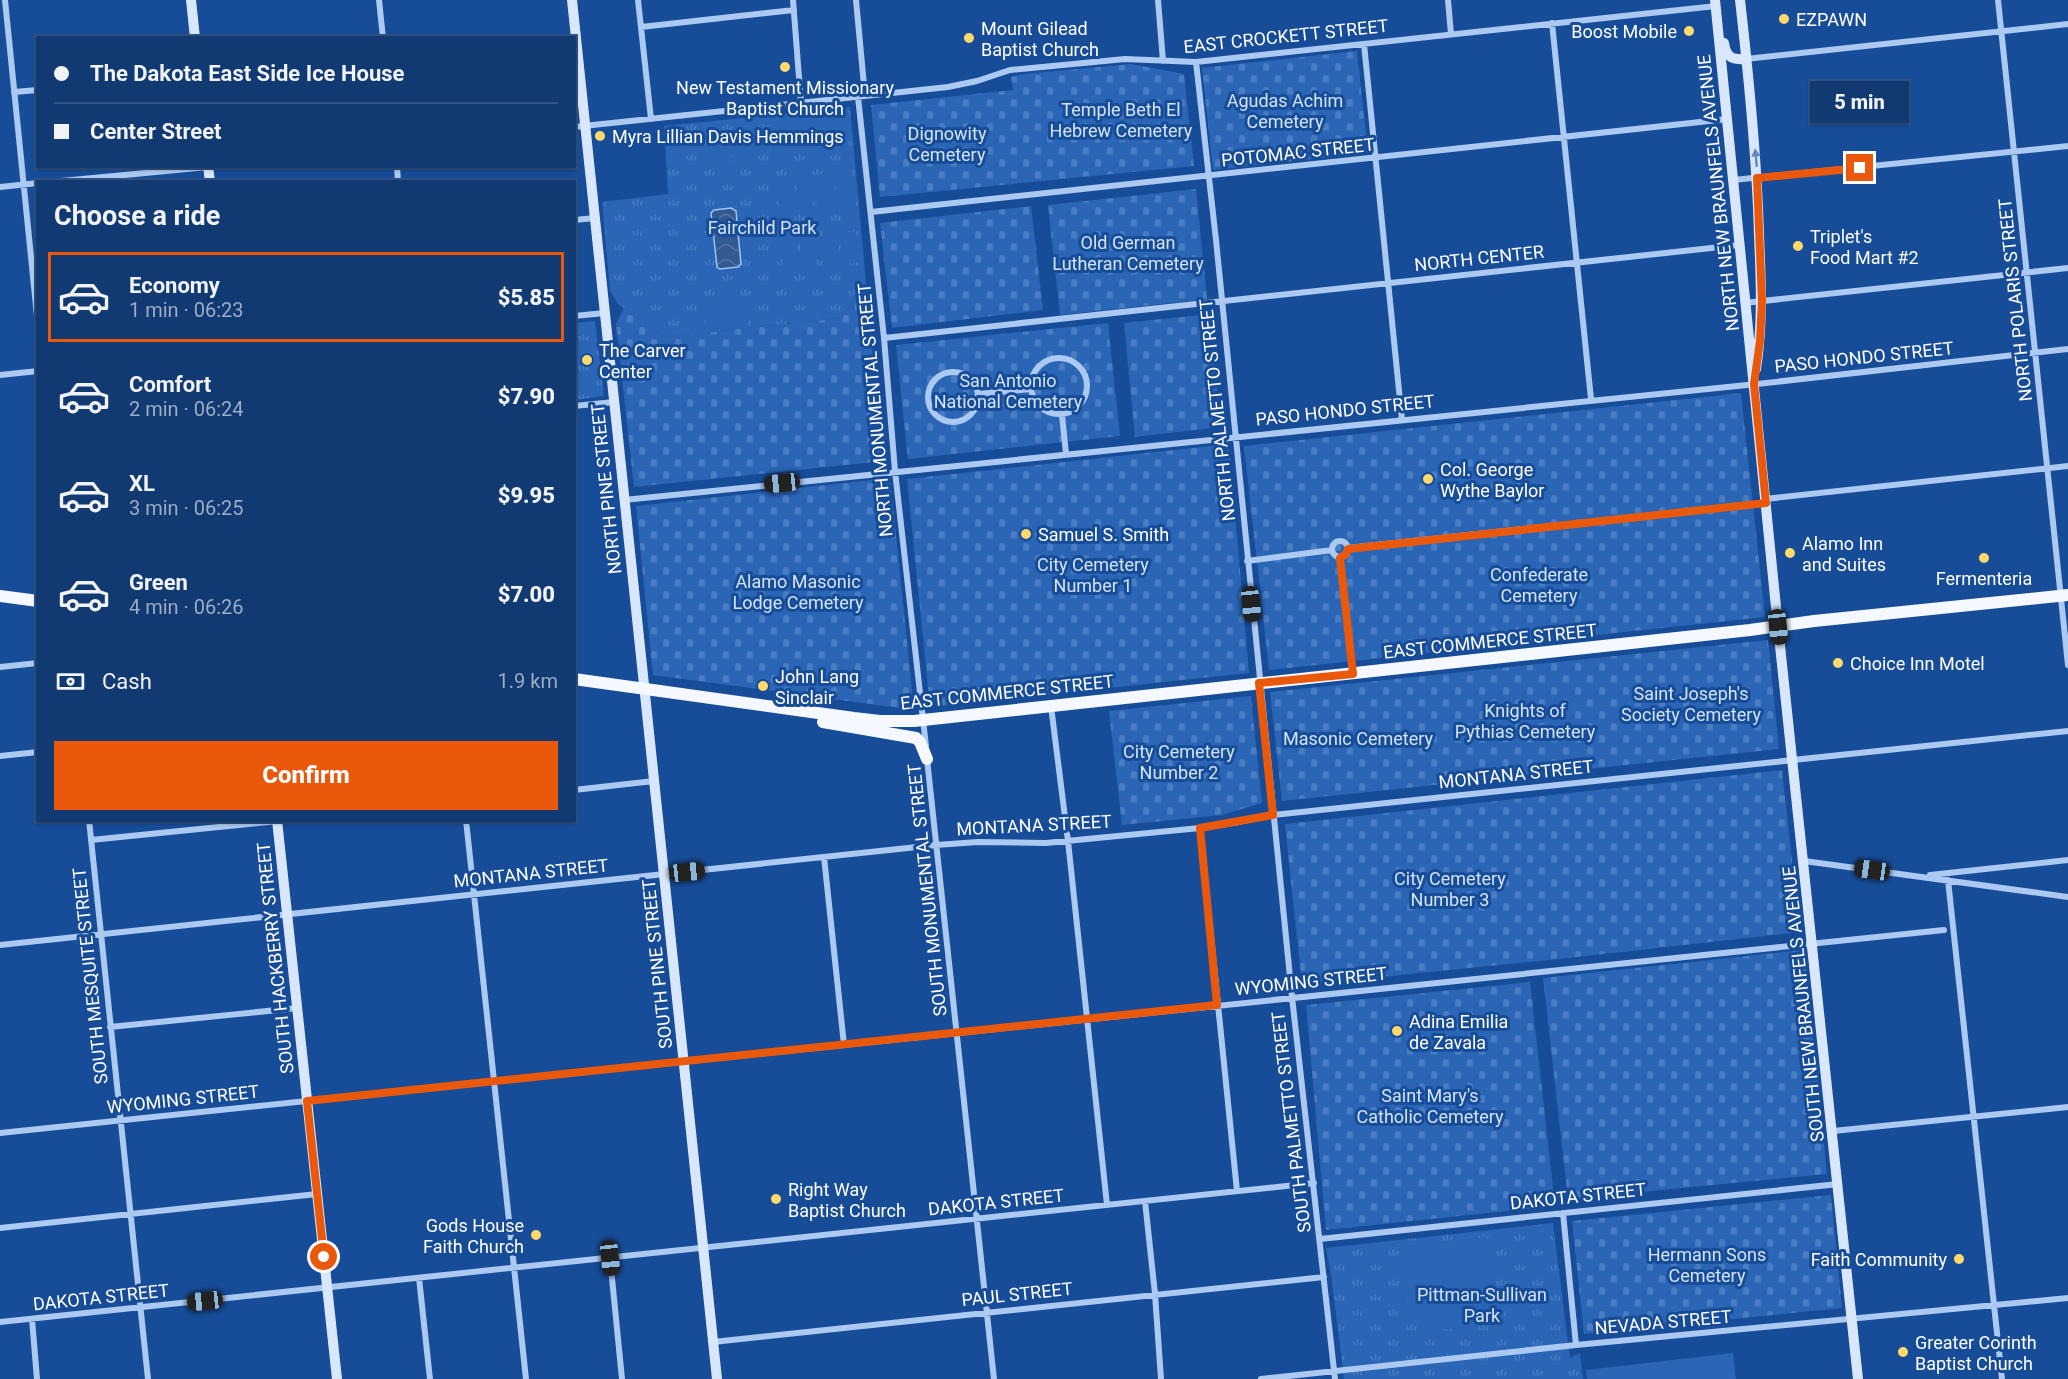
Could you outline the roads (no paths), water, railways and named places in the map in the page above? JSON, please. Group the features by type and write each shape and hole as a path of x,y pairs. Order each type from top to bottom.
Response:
{"main road":[{"path":"191,0 195,36"},
{"name":"NORTH PINE STREET","path":"572,0 574,36"},
{"path":"1716,5 1721,19 1725,52 1729,57 1737,60 1746,53 1738,35 1733,0"},
{"name":"NORTH NEW BRAUNFELS AVENUE","path":"1740,0 1757,178 1762,301 1760,341 1754,384"},
{"name":"NORTH NEW BRAUNFELS AVENUE","path":"1716,5 1778,627"},
{"name":"NORTH PINE STREET","path":"576,64 580,127 595,218 644,689"},
{"path":"0,596 36,601"},
{"name":"EAST COMMERCE STREET","path":"576,680 880,721 923,720 1778,627 1814,621 2064,596"},
{"name":"SOUTH NEW BRAUNFELS AVENUE","path":"1778,627 1858,1379"},
{"name":"SOUTH PINE STREET","path":"644,689 717,1379"},
{"name":"EAST COMMERCE STREET","path":"774,707 807,719 916,738 927,759"},
{"name":"SOUTH HACKBERRY STREET","path":"281,822 287,914 337,1379"}],"street":[{"path":"5,0 36,304"},
{"path":"379,0 383,36"},
{"path":"638,0 651,119"},
{"path":"793,0 801,103"},
{"name":"NORTH MONUMENTAL STREET","path":"856,0 871,212 895,471 923,720"},
{"path":"1158,0 1163,61"},
{"path":"1448,0 1451,34"},
{"name":"NORTH POLARIS STREET","path":"1998,0 2026,273 2064,596 2068,665"},
{"name":"EAST CROCKETT STREET","path":"580,127 958,86 1010,70 1125,59 1196,62 1716,5"},
{"path":"641,27 794,10"},
{"path":"1552,23 1591,399"},
{"path":"1746,53 2068,24"},
{"path":"1364,44 1402,420"},
{"name":"NORTH PALMETTO STREET","path":"1196,62 1259,683"},
{"path":"14,92 36,90"},
{"name":"POTOMAC STREET","path":"871,212 1728,119"},
{"path":"1733,180 2068,146"},
{"path":"71,180 188,168"},
{"path":"0,187 36,183"},
{"path":"576,220 595,218"},
{"name":"NORTH CENTER","path":"884,338 1739,245"},
{"path":"1744,303 2068,268"},
{"path":"576,316 604,313"},
{"name":"PASO HONDO STREET","path":"624,500 1754,384 2068,349"},
{"path":"1063,358 1077,364 1085,376 1087,391 1075,410 1062,415 1041,408 1035,403 1030,389 1034,372 1047,361 1063,358"},
{"path":"0,375 36,371"},
{"path":"950,372 958,372 972,380 979,394 976,410 971,416 957,423 950,423 936,416 928,402 930,386 942,375 950,372"},
{"path":"979,394 1030,389"},
{"path":"576,406 614,402"},
{"path":"1062,415 1066,454"},
{"path":"1348,549 2068,466"},
{"path":"1340,558 1334,555 1332,550 1334,543 1346,544 1348,549"},
{"path":"1340,558 1346,554 1348,549"},
{"path":"1247,561 1332,550"},
{"path":"1340,558 1353,674"},
{"path":"0,667 36,663"},
{"name":"SOUTH PALMETTO STREET","path":"1259,683 1335,1379"},
{"path":"1051,706 1068,841 1107,1205"},
{"name":"SOUTH MONUMENTAL STREET","path":"923,720 994,1379"},
{"name":"MONTANA STREET","path":"0,945 936,845 978,842 1046,843 1200,828 1273,815 2068,730"},
{"path":"0,756 36,752"},
{"path":"576,790 654,781"},
{"name":"SOUTH MESQUITE STREET","path":"89,822 148,1379"},
{"path":"91,840 271,822"},
{"path":"466,822 476,895 526,1379"},
{"path":"1200,828 1237,1191"},
{"path":"824,857 844,1045"},
{"path":"1917,876 2068,860"},
{"path":"1804,861 2068,897"},
{"path":"1948,880 2002,1379"},
{"name":"WYOMING STREET","path":"0,1133 1944,930"},
{"path":"110,1027 297,1008"},
{"path":"1833,1131 2068,1107"},
{"name":"DAKOTA STREET","path":"0,1322 1314,1183"},
{"name":"DAKOTA STREET","path":"1320,1239 1838,1184"},
{"path":"0,1228 317,1194"},
{"path":"1145,1201 1161,1379"},
{"path":"1563,1213 1576,1345"},
{"path":"610,1258 622,1379"},
{"name":"PAUL STREET","path":"713,1342 1324,1277"},
{"path":"419,1278 430,1379"},
{"name":"NEVADA STREET","path":"1261,1379 1576,1345 2068,1298"},
{"path":"32,1319 38,1379"}],"water":[{"path":"731,208 736,211 741,264 738,267 720,269 717,267 711,213 714,210"}],"place":[{"name":"EZPAWN","path":"1784,19"},
{"name":"Boost Mobile","path":"1689,31"},
{"name":"Mount Gilead Baptist Church","path":"969,38"},
{"name":"New Testament Missionary Baptist Church","path":"785,67"},
{"name":"Myra Lillian Davis Hemmings","path":"600,136"},
{"name":"Triplet's Food Mart #2","path":"1798,246"},
{"name":"The Carver Center","path":"587,360"},
{"name":"Col. George Wythe Baylor","path":"1428,479"},
{"name":"Samuel S. Smith","path":"1026,534"},
{"name":"Alamo Inn and Suites","path":"1790,553"},
{"name":"Fermenteria","path":"1984,558"},
{"name":"Choice Inn Motel","path":"1838,663"},
{"name":"John Lang Sinclair","path":"763,686"},
{"name":"Adina Emilia de Zavala","path":"1397,1031"},
{"name":"Right Way Baptist Church","path":"776,1199"},
{"name":"Gods House Faith Church","path":"536,1235"},
{"name":"Faith Community","path":"1959,1259"},
{"name":"Greater Corinth Baptist Church","path":"1903,1352"}],"park label":[{"name":"Agudas Achim Cemetery","path":"1285,110"},
{"name":"Temple Beth El Hebrew Cemetery","path":"1121,119"},
{"name":"Dignowity Cemetery","path":"947,143"},
{"name":"Fairchild Park","path":"762,227"},
{"name":"Old German Lutheran Cemetery","path":"1128,252"},
{"name":"San Antonio National Cemetery","path":"1008,390"},
{"name":"City Cemetery Number 1","path":"1093,574"},
{"name":"Confederate Cemetery","path":"1539,584"},
{"name":"Alamo Masonic Lodge Cemetery","path":"798,591"},
{"name":"Saint Joseph's Society Cemetery","path":"1691,703"},
{"name":"Knights of Pythias Cemetery","path":"1525,720"},
{"name":"Masonic Cemetery","path":"1358,738"},
{"name":"City Cemetery Number 2","path":"1179,762"},
{"name":"City Cemetery Number 3","path":"1450,888"},
{"name":"Saint Mary's Catholic Cemetery","path":"1430,1105"},
{"name":"Hermann Sons Cemetery","path":"1707,1264"},
{"name":"Pittman-Sullivan Park","path":"1482,1304"}]}
